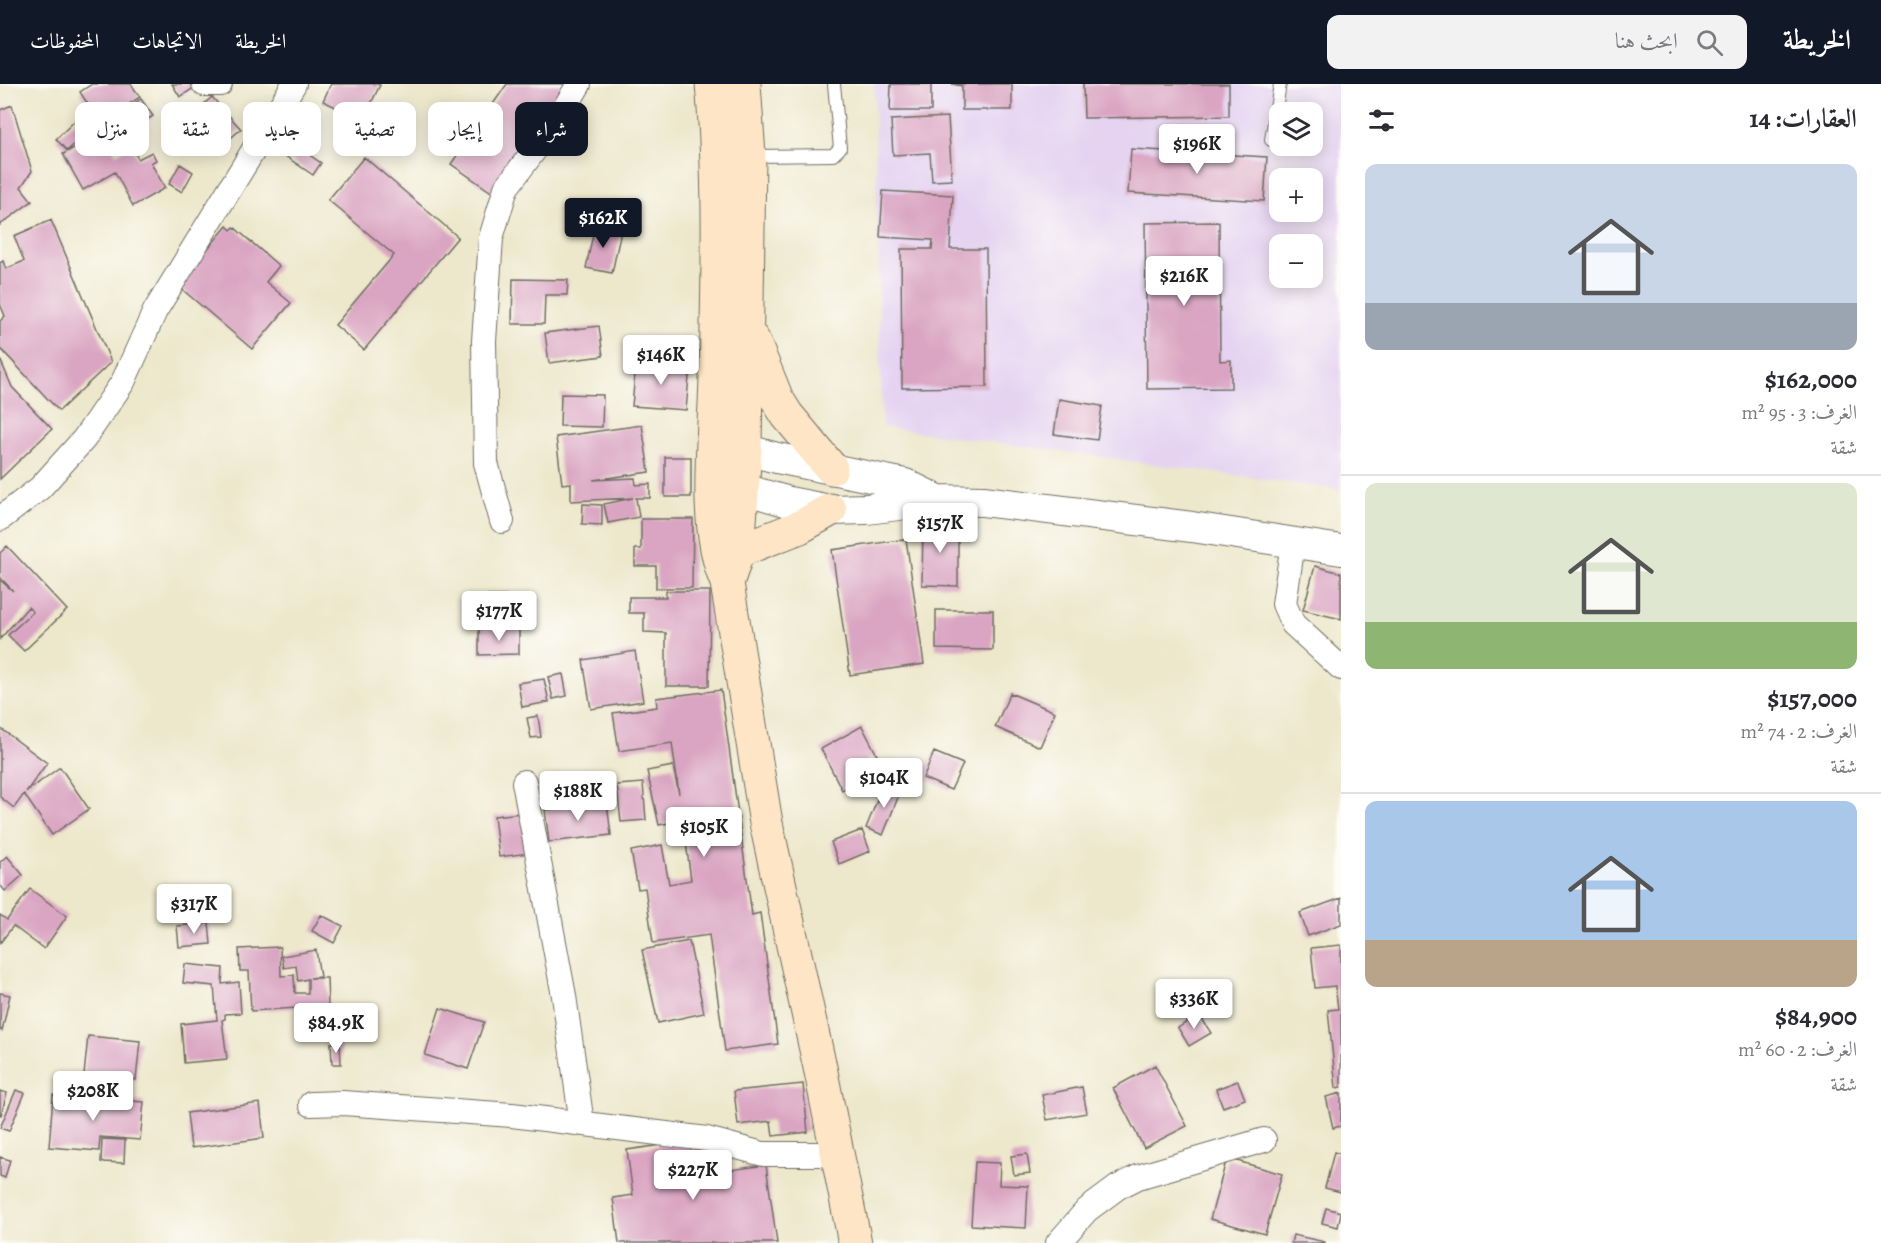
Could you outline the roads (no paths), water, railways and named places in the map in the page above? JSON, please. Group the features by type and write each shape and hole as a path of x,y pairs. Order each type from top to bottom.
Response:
{"main road":[{"path":"712,84 718,150 714,441 728,485 738,552 727,583"},
{"path":"744,84 749,156 745,450 728,485 715,549 727,583 766,823 855,1243"},
{"path":"747,325 777,399 794,427 831,468"},
{"path":"738,552 800,527 830,510"}],"street":[{"path":"204,84 220,84"},
{"path":"502,521 486,463 484,341 491,238 506,188 560,116 579,84"},
{"path":"0,519 40,488 84,439 123,382 155,311 290,86"},
{"path":"714,441 745,450 905,484 938,500"},
{"path":"728,485 830,510 890,507 938,500 983,501 1192,527 1341,550"},
{"path":"1293,543 1284,604 1293,624 1341,668"},
{"path":"524,782 564,996 582,1124"},
{"path":"310,1104 343,1103 512,1115 707,1139 763,1154 837,1154"},
{"path":"1058,1243 1087,1210 1118,1187 1138,1177 1264,1140"}],"lane":[{"path":"749,156 833,156 837,153 840,148 834,84"},
{"path":"1278,102 1281,84"}]}
